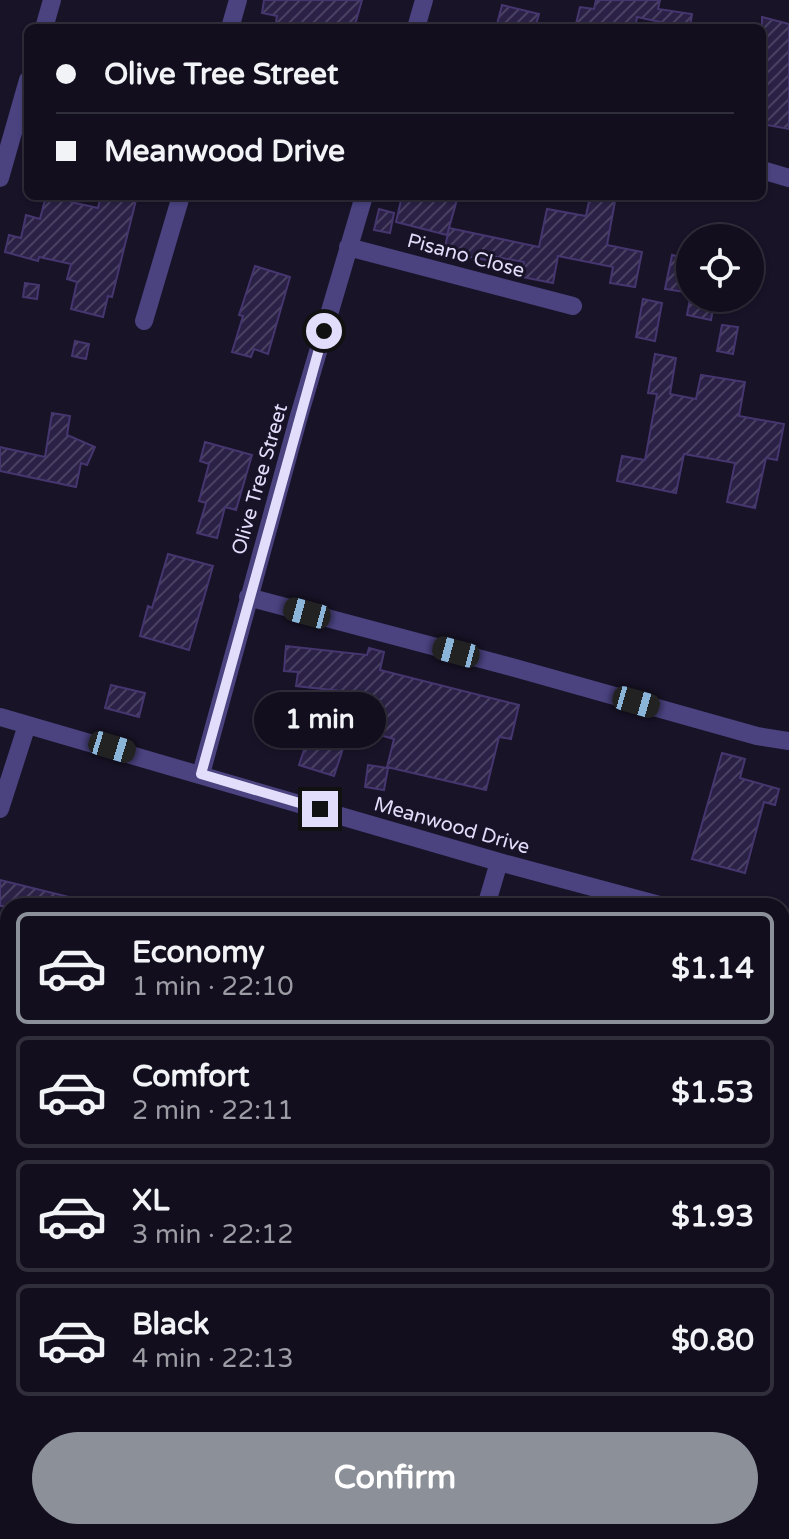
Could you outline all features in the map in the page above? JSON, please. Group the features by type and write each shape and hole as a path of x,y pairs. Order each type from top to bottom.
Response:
{"street":[{"path":"45,24 52,0"},
{"path":"231,24 238,0"},
{"path":"417,24 424,0"},
{"path":"0,178 24,94"},
{"path":"766,171 789,178"},
{"path":"144,321 180,200"},
{"name":"Olive Tree Street","path":"201,774 248,597 363,200"},
{"name":"Pisano Close","path":"348,247 573,306"},
{"path":"248,597 757,736 789,741"},
{"name":"Meanwood Drive","path":"0,717 633,898"},
{"path":"0,809 27,725"},
{"path":"488,898 499,862"}],"building":[{"path":"264,0 362,0 355,24 276,24 277,16 262,13"},
{"path":"596,0 660,0 658,9 692,14 691,24 665,24 637,17 636,24 576,24 580,7 594,9"},
{"path":"502,5 539,14 536,24 497,24"},
{"path":"762,17 789,24 789,129 766,125 766,24 762,24"},
{"path":"45,200 72,200 98,208 100,200 136,200 112,297 108,296 103,317 71,309 77,282 67,279 71,264 39,257 38,261 5,252 9,235 21,238 26,215 40,219"},
{"path":"401,200 457,200 447,235 396,222"},
{"path":"589,200 615,200 607,245 642,252 635,287 610,283 613,267 558,256 553,283 522,277 524,262 486,255 486,260 444,252 449,228 539,247 547,209 586,216"},
{"path":"379,209 394,213 390,233 374,230"},
{"path":"672,255 676,256 676,291 665,289"},
{"path":"255,266 290,277 268,354 254,349 251,357 232,352 243,316 239,315"},
{"path":"25,283 39,285 37,299 23,297"},
{"path":"643,299 662,303 655,341 636,337"},
{"path":"688,312 712,312 711,320 687,315"},
{"path":"722,325 738,327 733,354 717,351"},
{"path":"75,341 89,344 86,359 72,356"},
{"path":"655,354 676,358 670,394 696,399 701,375 745,382 739,416 784,424 777,460 766,458 755,508 727,502 735,463 684,454 676,493 617,481 622,456 645,460 657,394 648,393"},
{"path":"52,413 70,416 67,435 95,447 87,465 81,463 76,487 0,471 0,447 45,457"},
{"path":"205,442 252,455 236,510 225,507 217,538 197,533 206,503 199,501 209,464 200,461"},
{"path":"168,554 213,566 189,650 140,636"},
{"path":"286,646 367,655 369,648 384,652 380,670 519,705 511,739 499,737 486,790 387,767 394,739 362,730 370,699 359,696 359,693 296,686 298,672 284,671"},
{"path":"111,685 145,693 139,717 105,708"},
{"path":"272,701 351,724 334,776 299,765 308,738 265,727"},
{"path":"722,753 745,759 740,778 779,789 775,805 764,802 745,873 692,859"},
{"path":"368,765 388,768 384,790 365,787"},
{"path":"0,880 73,898 0,898"}],"route":[{"path":"320,809 201,774 324,331"}]}
